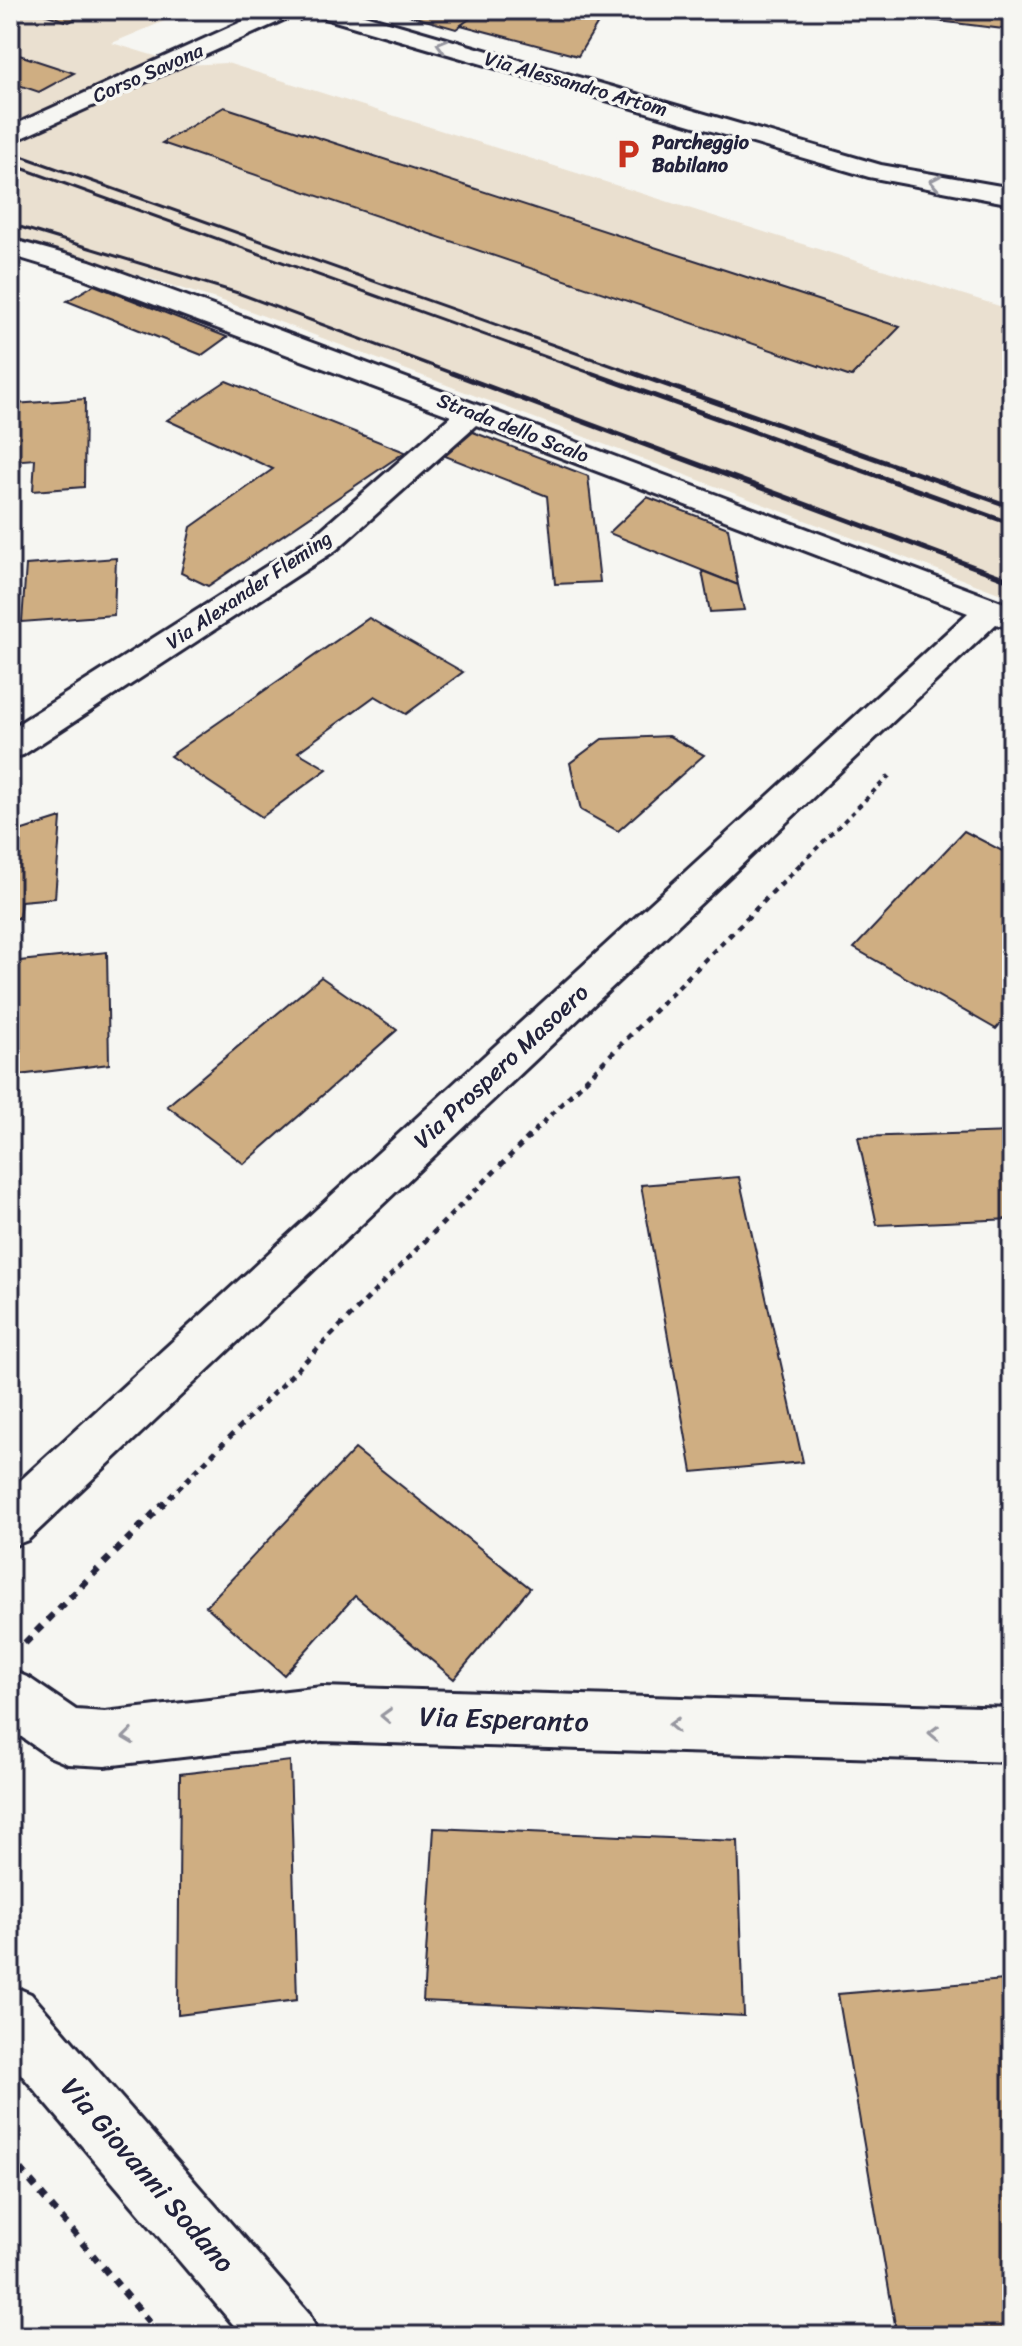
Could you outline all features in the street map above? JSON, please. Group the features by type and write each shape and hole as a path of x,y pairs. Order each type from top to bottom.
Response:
{"street":[{"name":"Via Alessandro Artom","path":"326,11 878,172 1012,196"},
{"name":"Corso Savona","path":"10,136 198,51 289,14"},
{"name":"Strada dello Scalo","path":"10,247 80,267 473,412 1002,614"},
{"name":"Via Alexander Fleming","path":"10,746 325,543 473,412"},
{"name":"Via Prospero Masoero","path":"10,1523 1002,614"},
{"name":"Via Esperanto","path":"10,1697 68,1737 105,1739 322,1714 1012,1735"},
{"name":"Via Giovanni Sodano","path":"10,2015 286,2336"}],"path":[{"path":"289,14 326,11"},
{"path":"21,1647 899,765"},
{"path":"10,2157 161,2336"}],"shaded area":[{"path":"10,10 133,10 167,20 112,43 185,65 227,63 1012,310 1012,598 229,303 10,236"}],"building":[{"path":"31,10 93,10 69,22"},
{"path":"391,10 482,10 456,29"},
{"path":"482,10 589,10 604,13 578,56 461,25"},
{"path":"899,10 1012,10 1012,30 897,16"},
{"path":"10,52 74,73 39,92 10,82"},
{"path":"224,107 900,327 851,377 162,143"},
{"path":"18,269 10,315 10,270"},
{"path":"94,285 227,337 202,355 67,301"},
{"path":"226,381 405,452 208,586 181,573 191,527 273,469 167,420"},
{"path":"85,399 84,487 33,491 35,459 10,461 14,404"},
{"path":"473,432 588,476 600,582 555,584 547,496 445,456"},
{"path":"647,497 728,528 738,585 609,533"},
{"path":"116,558 114,615 22,622 26,565"},
{"path":"702,571 738,585 744,610 710,612"},
{"path":"369,618 463,672 406,714 375,696 298,752 327,769 262,817 170,756"},
{"path":"669,736 704,755 618,831 581,810 570,763 602,739"},
{"path":"61,818 55,898 21,901 19,918 10,919 10,834"},
{"path":"964,831 1012,856 1012,1010 996,1029 854,948"},
{"path":"107,952 109,1064 10,1076 10,962"},
{"path":"321,977 397,1030 244,1164 167,1106"},
{"path":"1012,1132 1012,1219 877,1225 858,1137"},
{"path":"739,1177 803,1462 692,1472 641,1185"},
{"path":"355,1449 530,1588 454,1679 355,1596 284,1675 206,1606"},
{"path":"290,1761 297,2000 178,2015 180,1774"},
{"path":"434,1828 738,1841 744,2016 423,2001"},
{"path":"1004,1980 1012,2015 1012,2336 897,2336 838,1994"}],"railway":[{"path":"10,152 638,375"},
{"path":"10,164 596,375"},
{"path":"10,224 238,293 457,375"},
{"path":"452,373 1012,581"},
{"path":"591,373 1012,524"},
{"path":"633,373 1012,507"}],"place":[{"name":"Parcheggio Babilano","path":"628,154"}]}
